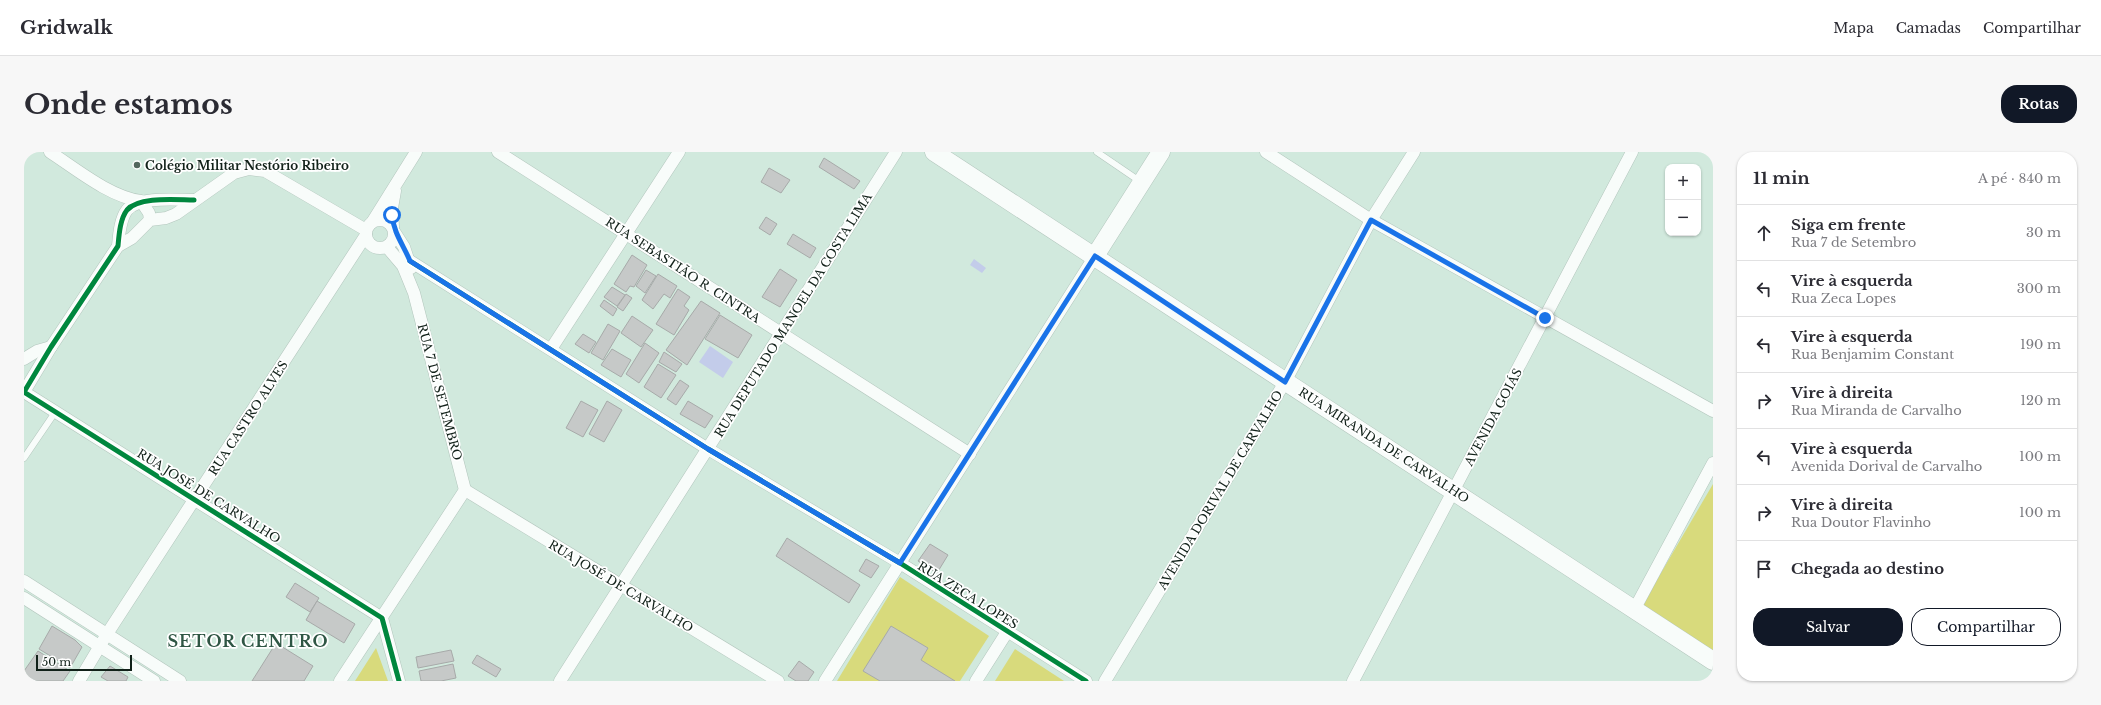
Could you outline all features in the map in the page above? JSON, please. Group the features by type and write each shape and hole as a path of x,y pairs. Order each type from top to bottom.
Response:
{"main road":[{"name":"RUA MIRANDA DE CARVALHO","path":"934,152 1095,256 1285,382 1454,490 1713,661"},
{"path":"1095,256 1161,152"}],"street":[{"path":"50,152 109,189 128,198 141,201 194,200"},
{"name":"RUA CASTRO ALVES","path":"79,681 107,634 369,229 396,182 416,152"},
{"name":"RUA SEBASTIÃO R. CINTRA","path":"498,152 970,454"},
{"path":"551,349 679,152"},
{"name":"RUA DEPUTADO MANOEL DA COSTA LIMA","path":"560,681 896,152"},
{"path":"1266,152 1371,220 1713,411"},
{"name":"AVENIDA DORIVAL DE CARVALHO","path":"1105,681 1285,382 1371,220 1414,152"},
{"name":"AVENIDA GOIÁS","path":"1353,681 1632,152"},
{"path":"24,392 51,347 118,246 132,238 150,220 166,218 176,214 234,173 249,169 265,171 369,229"},
{"name":"RUA CASTRO ALVES","path":"394,230 392,208 396,182"},
{"path":"141,201 149,213 150,220"},
{"path":"118,246 119,233 128,209 141,201"},
{"path":"385,220 394,230 394,238 387,247 376,248 371,245 369,229 385,220"},
{"name":"RUA 7 DE SETEMBRO","path":"394,230 410,261 414,278 414,293"},
{"name":"RUA 7 DE SETEMBRO","path":"387,247 403,266 414,293 465,490"},
{"path":"825,681 1095,256"},
{"name":"RUA ZECA LOPES","path":"410,261 708,449 900,563 1086,681"},
{"path":"24,360 37,351 51,347"},
{"name":"RUA JOSÉ DE CARVALHO","path":"24,392 382,618"},
{"path":"1634,610 1713,463"},
{"path":"340,681 465,490"},
{"name":"RUA JOSÉ DE CARVALHO","path":"465,490 778,681"},
{"path":"24,581 180,681"},
{"path":"24,598 154,681"},
{"path":"382,618 399,681"},
{"path":"976,681 1007,632"}],"lane":[{"path":"1097,152 1142,182"},
{"path":"24,458 56,411"}],"green space":[{"path":"1713,484 1713,652 1641,607"},
{"path":"900,577 989,636 960,681 837,681"},
{"path":"376,648 388,681 355,681"},
{"path":"1015,649 1064,681 995,681"}],"water":[{"path":"974,259 986,268 982,273 970,265"},
{"path":"710,346 733,362 723,378 699,362"}],"building":[{"path":"824,158 860,181 854,189 819,167"},
{"path":"769,168 790,180 781,193 761,182"},
{"path":"766,217 777,224 770,235 759,228"},
{"path":"793,234 816,248 810,258 787,244"},
{"path":"632,255 647,265 634,287 630,286 626,292 614,284"},
{"path":"780,269 797,280 780,307 762,297"},
{"path":"646,270 656,276 645,293 636,286"},
{"path":"658,274 677,286 670,298 664,294 653,309 642,300"},
{"path":"612,287 625,295 617,306 604,297"},
{"path":"678,289 690,297 684,306 689,310 674,335 656,324"},
{"path":"626,294 632,298 623,311 617,307"},
{"path":"604,300 617,309 613,316 600,306"},
{"path":"701,301 720,313 687,365 666,350"},
{"path":"720,315 752,335 738,358 705,339"},
{"path":"632,316 653,330 641,347 621,333"},
{"path":"608,324 620,331 603,360 591,353"},
{"path":"583,334 596,342 589,353 575,344"},
{"path":"645,343 659,353 639,383 626,374"},
{"path":"612,349 631,360 621,377 601,365"},
{"path":"664,352 682,364 676,372 659,362"},
{"path":"658,364 676,375 661,398 644,387"},
{"path":"680,380 689,386 676,405 667,399"},
{"path":"581,401 598,410 583,437 566,428"},
{"path":"607,401 622,410 604,442 589,434"},
{"path":"688,401 713,416 705,428 680,414"},
{"path":"787,538 860,585 849,603 776,556"},
{"path":"930,544 948,555 937,573 918,561"},
{"path":"866,559 879,566 871,578 859,571"},
{"path":"295,583 319,598 310,612 286,597"},
{"path":"317,601 355,624 344,643 306,620"},
{"path":"52,626 75,640 82,647 70,668 39,649"},
{"path":"891,626 928,648 921,660 955,681 880,681 863,671"},
{"path":"276,643 313,666 304,681 252,681"},
{"path":"451,650 454,661 418,668 416,657"},
{"path":"38,651 70,671 63,681 24,681 24,671"},
{"path":"477,655 501,669 496,677 472,663"},
{"path":"799,661 814,672 808,681 796,681 788,676"},
{"path":"453,664 456,678 441,681 421,681 419,671"},
{"path":"110,666 128,677 126,681 108,681 101,677"}],"cycle path":[{"path":"194,200 168,199 149,201 140,203 127,210 121,222 118,246 51,347 24,392 382,618 399,681"},
{"path":"410,261 708,449 900,563 1086,681"}],"place":[{"name":"Colégio Militar Nestório Ribeiro","path":"137,165"}],"district":[{"name":"SETOR CENTRO","path":"248,641"}],"route":[{"path":"392,215 395,233 404,247 410,261 708,449 900,563 1095,256 1285,382 1371,220 1545,318"}]}
